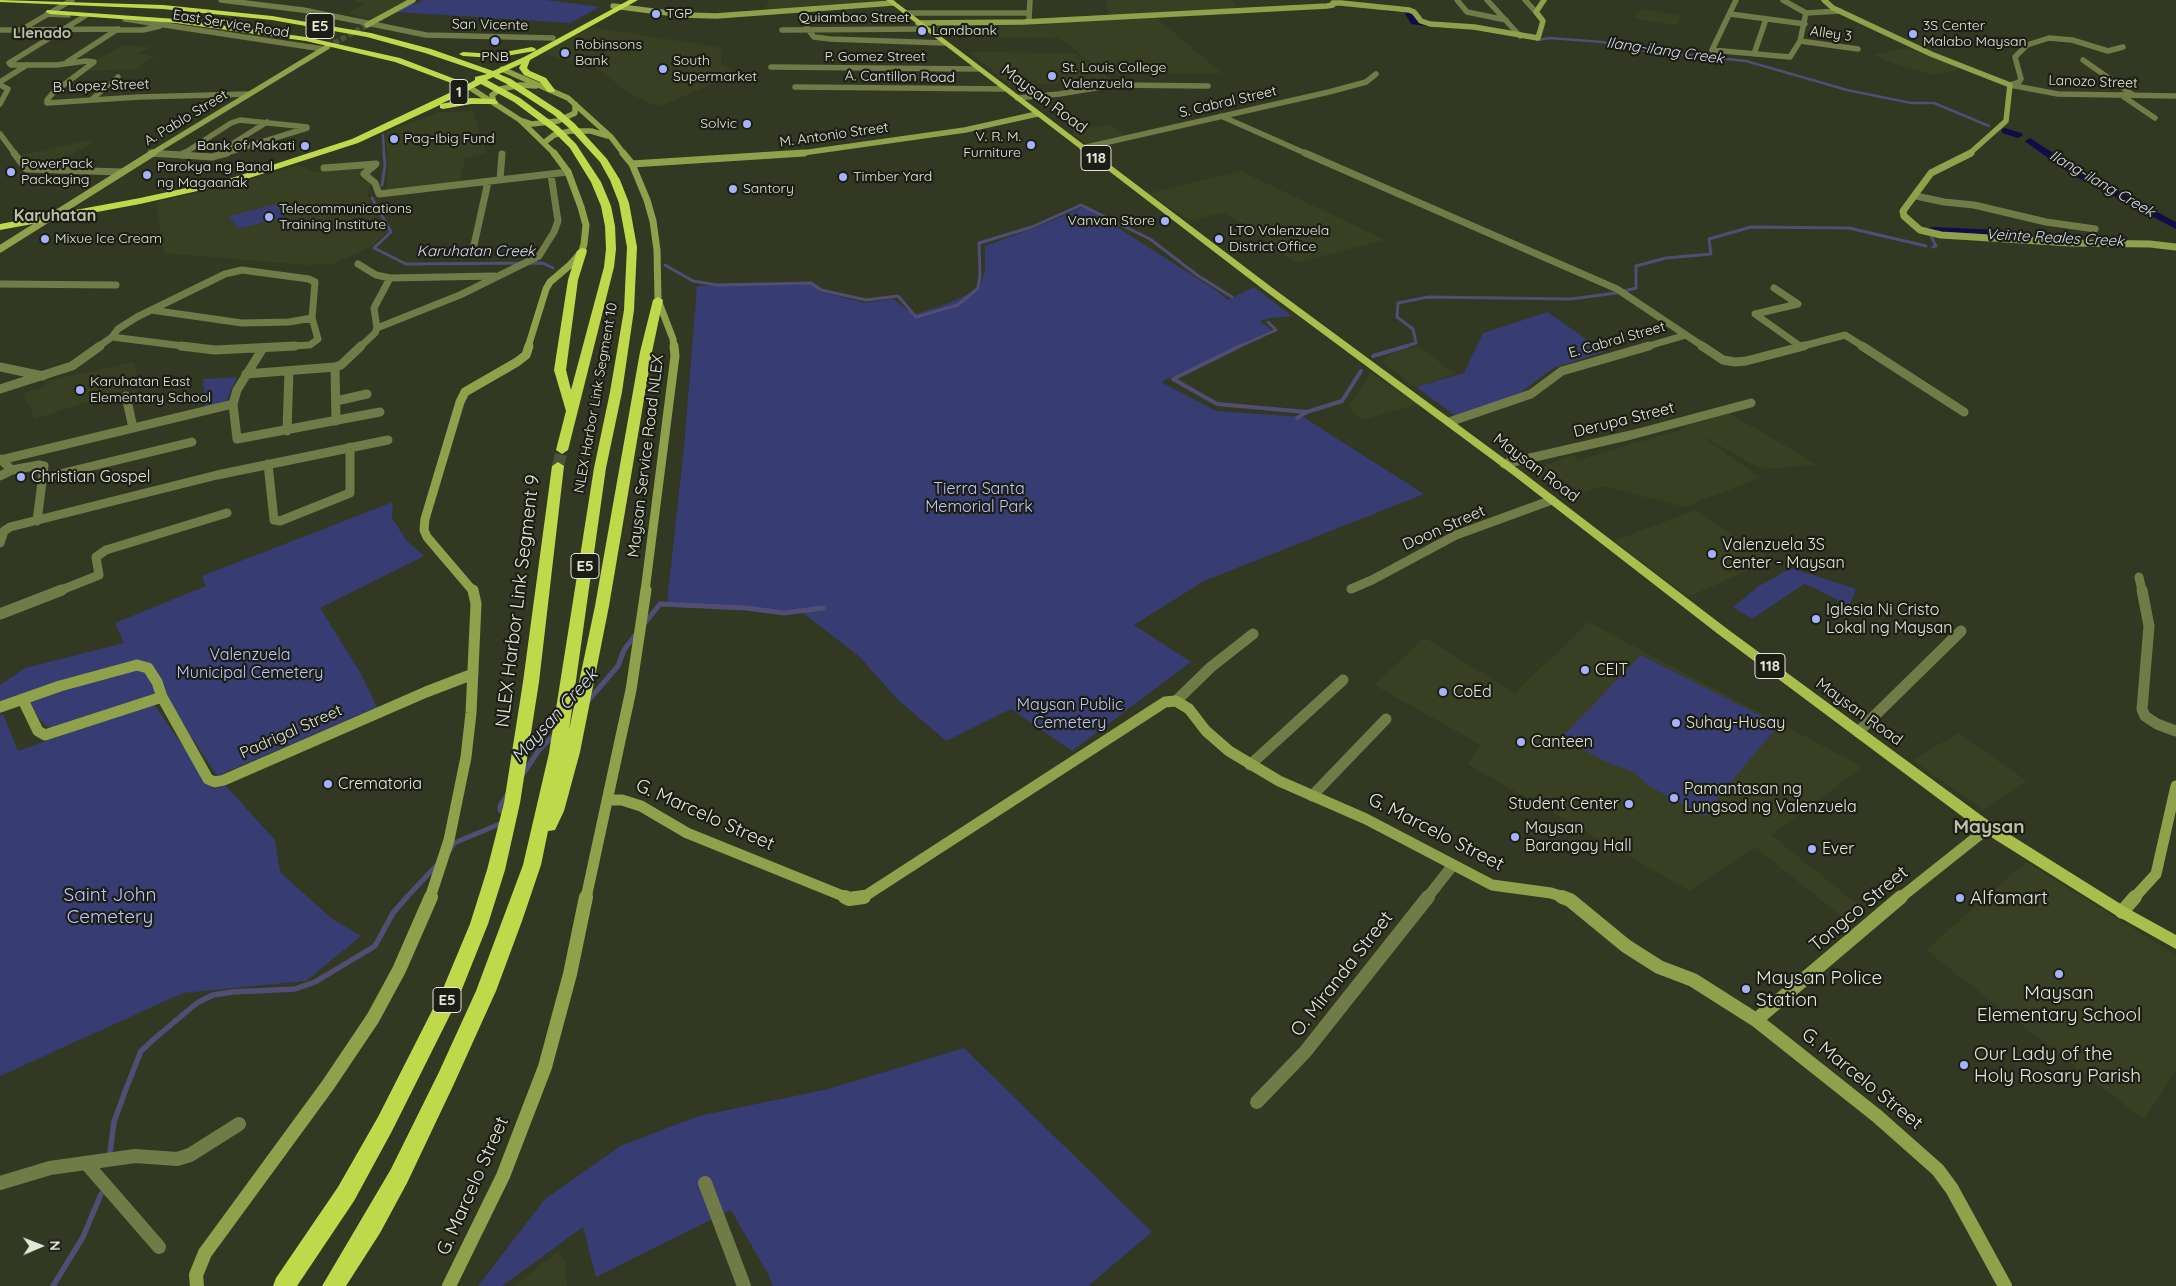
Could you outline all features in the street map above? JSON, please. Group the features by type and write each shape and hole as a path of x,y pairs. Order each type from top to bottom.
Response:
{"highway":[{"name":"NLEX Harbor Link Segment 10","path":"0,0 163,7 280,19 368,35 428,51 484,70 533,96 572,126 604,161 615,180 624,203 629,224 632,266 629,310 616,392 600,468 556,754 532,865"},
{"path":"132,0 244,8 310,17 442,46 506,67"},
{"name":"1","path":"506,67 518,57 553,38 619,4 634,0"},
{"name":"1","path":"0,225 148,200 234,180 355,141 374,134 506,67 527,59 619,4"},
{"name":"E5","path":"0,5 153,11 259,22 357,39 415,55 449,69"},
{"path":"37,11 122,16 219,26 306,39 398,60 469,87"},
{"path":"466,55 494,56 532,49"},
{"path":"425,70 449,69 467,62 466,55"},
{"path":"527,59 523,68 527,73 543,80 551,90"},
{"path":"415,114 442,92 445,86 442,80 425,70"},
{"name":"NLEX Harbor Link Segment 10","path":"469,75 517,100 548,123 573,146 596,182 606,206 610,226 611,249 609,267 571,410"},
{"path":"415,114 462,102 494,102"},
{"path":"571,410 560,370 573,280 582,251"},
{"path":"532,865 555,811 572,752 602,606 646,352 658,300"},
{"name":"NLEX Harbor Link Segment 9","path":"284,1286 346,1194 389,1117 451,993 479,924 496,870 512,803 531,682 560,458 571,410"},
{"name":"E5","path":"333,1286 372,1226 399,1176 446,1079 489,983 532,865"}],"main road":[{"name":"Maysan Road","path":"891,2 1082,148 1988,828 2122,912 2176,943"}],"street":[{"path":"20,30 72,0"},
{"name":"San Vicente","path":"221,0 293,8 426,35 553,38"},
{"path":"369,23 413,0"},
{"path":"1029,22 1030,0"},
{"path":"1457,0 1470,13 1506,20"},
{"path":"1487,0 1520,36"},
{"path":"918,23 1029,22 1332,3 1409,10 1414,12 1421,21 1430,24 1474,27 1538,38 1543,21 1525,0"},
{"path":"1536,12 1544,0"},
{"path":"1736,0 1710,49 1790,58 1800,41 1806,13"},
{"path":"1783,0 1806,13 1840,11"},
{"path":"1824,0 1840,11 1931,54 2010,86 2021,79 2015,56 2027,45 2049,38 2072,40 2108,51 2122,47"},
{"path":"619,4 684,15 716,16 891,2"},
{"path":"904,12 1029,13"},
{"name":"East Service Road","path":"47,14 134,20 325,48"},
{"path":"1730,14 1805,24"},
{"path":"85,16 8,64 62,65 134,20"},
{"path":"1754,54 1766,19"},
{"path":"0,30 143,30 160,26"},
{"path":"807,28 814,37 830,39 944,43"},
{"name":"Quiambao Street","path":"782,30 807,28 926,29"},
{"name":"Alley 3","path":"1800,41 1858,50"},
{"name":"A. Pablo Street","path":"0,249 151,153 325,48"},
{"name":"B. Lopez Street","path":"62,65 86,60 94,62 53,93 47,102 249,94"},
{"path":"2083,60 2133,95"},
{"path":"0,104 8,89 0,83 28,65"},
{"name":"Maysan Service Road NLEX","path":"506,67 568,98 611,137 632,164 647,200 653,221 657,250 658,300 673,339 674,376 630,690 608,800"},
{"name":"P. Gomez Street","path":"771,67 978,69"},
{"name":"S. Cabral Street","path":"1082,148 1366,82 1376,74"},
{"path":"92,100 118,77"},
{"path":"494,102 492,95 496,91 510,86 529,85 551,90"},
{"path":"1017,98 1059,94 1114,85 1208,86"},
{"path":"2010,86 2006,121 1967,156 1931,173 1916,196 1903,211 1904,216 1920,230 1934,234 2176,247"},
{"name":"Lanozo Street","path":"2010,86 2058,94 2176,96"},
{"path":"197,1286 196,1275 205,1254 328,1085 373,1018 399,970 423,917 439,875 461,782 471,713 475,594 471,586 427,537 424,530 425,520 460,402 465,392 526,354 546,290 582,251 586,236 586,225 581,207 568,172 545,142 520,120 469,87"},
{"name":"A. Cantillon Road","path":"795,87 1004,89"},
{"path":"2121,95 2155,118"},
{"path":"520,120 532,124 558,122 575,113 575,104"},
{"name":"M. Antonio Street","path":"632,164 786,155 965,130 1037,114"},
{"path":"1221,116 1617,289 1723,360 1736,362 1840,335 1850,337 1964,412"},
{"path":"151,153 181,155 212,157 307,128 240,120 231,123 181,155"},
{"path":"212,157 267,122"},
{"path":"545,142 554,135 570,130 591,131 611,137"},
{"path":"1,138 26,169 122,172"},
{"path":"500,180 502,154"},
{"path":"324,168 376,164 364,174 375,183 379,194 568,172"},
{"path":"377,328 460,295 495,276 526,264 542,253 558,221 551,175"},
{"path":"472,254 488,182"},
{"path":"1916,196 1944,202 1981,206 2046,222 2095,228"},
{"path":"358,264 376,275 390,278 495,276"},
{"path":"0,389 72,366 112,337 118,330 150,310 224,274 242,270 312,280 314,282 312,318 318,339 316,342 263,348 215,350 112,337"},
{"path":"246,374 335,367 346,361 375,333 377,328 374,308 390,278"},
{"path":"0,284 38,282 116,285"},
{"path":"1774,288 1798,304 1755,314 1800,346"},
{"path":"150,310 242,323 289,322 312,318"},
{"name":"E. Cabral Street","path":"1449,422 1531,394 1562,371 1686,335"},
{"path":"263,348 237,390 233,404 237,439 380,412"},
{"path":"0,367 44,376"},
{"path":"335,367 336,420"},
{"path":"287,431 289,371"},
{"path":"336,401 367,394"},
{"path":"126,396 133,428"},
{"name":"Derupa Street","path":"1504,464 1632,435 1750,402"},
{"path":"0,460 233,404"},
{"path":"1,539 7,528 37,520 268,464 388,440"},
{"path":"44,478 192,442"},
{"path":"268,464 274,520 280,521 350,493 350,447"},
{"path":"0,460 12,470"},
{"path":"0,476 12,470 42,465 44,478 37,520"},
{"name":"Doon Street","path":"1352,588 1372,580 1456,535 1552,500"},
{"path":"0,614 99,575 96,557 106,550 227,513"},
{"path":"2139,577 2149,626 2142,709 2145,716 2157,724 2176,731"},
{"path":"1858,732 1961,631"},
{"name":"G. Marcelo Street","path":"1176,701 1211,667 1253,634"},
{"name":"Padrigal Street","path":"0,707 60,686 137,665 148,668 208,779 215,782 224,780 339,728 473,674"},
{"path":"1250,765 1343,680"},
{"path":"22,700 38,731 44,734 55,733 162,697"},
{"name":"G. Marcelo Street","path":"449,1286 503,1176 545,1067 570,974 608,800 622,800 640,806 687,833 850,899 861,899 1165,702 1176,701 1190,708 1206,731 1229,751 1250,765 1312,796 1366,819 1453,865 1503,888 1551,893 1570,900 1626,946 1659,966 1693,980 1756,1020 1877,1116 1938,1170 1952,1189 2005,1286"},
{"path":"1312,796 1386,719"},
{"path":"2122,912 2156,874 2176,786"},
{"name":"Tongco Street","path":"1756,1020 1911,889 1988,828"},
{"name":"O. Miranda Street","path":"1257,1102 1305,1052 1453,865"},
{"path":"0,1183 50,1168 135,1156 177,1159 190,1154 239,1124"},
{"path":"86,1163 160,1248"},
{"path":"705,1183 744,1286"}],"shaded area":[{"path":"357,0 409,0 372,20 349,13 365,4 354,2"},
{"path":"770,0 883,0 886,2 764,11"},
{"path":"1105,0 1232,0 1237,8 1110,16"},
{"path":"1640,9 1682,16 1677,25 1633,18"},
{"path":"1157,18 1222,73 1103,73 1059,37 1051,28 1058,38 942,37 929,26 1048,25 1046,23"},
{"name":"South Supermarket","path":"592,27 722,48 721,65 739,73 658,107 635,96 589,64 560,59 543,53"},
{"path":"124,45 150,47 138,54 157,57 145,62 138,69 86,71 98,62 94,61"},
{"path":"1907,48 1962,69 1933,75 1892,63 1873,55"},
{"name":"St. Louis College Valenzuela","path":"969,52 1075,53 1115,83 1009,84"},
{"path":"473,111 487,153 465,158 460,182 387,190 386,132 439,112"},
{"path":"1110,124 1125,135 1086,144 1072,133"},
{"path":"89,140 95,142 43,168 27,168 17,156"},
{"name":"Telecommunications Training Institute","path":"298,165 316,172 370,168 359,177 370,184 368,197 388,232 367,249 332,264 307,265 164,253 156,202 236,184"},
{"path":"1241,171 1385,240 1295,263 1225,212 1190,221 1148,193"},
{"path":"1419,347 1456,374 1415,387 1382,362 1393,352"},
{"name":"Karuhatan East Elementary School","path":"134,362 139,385 35,419 23,393 47,386 46,381"},
{"path":"1371,373 1417,404 1363,420 1348,407"},
{"path":"1727,412 1818,465 1761,469 1695,432 1761,478 1684,507 1602,486 1582,493 1542,467 1572,455 1578,460 1687,428 1683,425"},
{"path":"1695,510 1772,560 1688,597 1614,541"},
{"name":"Pamantasan ng Lungsod ng Valenzuela","path":"1588,622 1863,767 1771,835 1867,912 1851,924 1755,847 1690,891 1467,764 1481,745 1374,685 1425,638 1515,693"},
{"path":"1958,733 2027,781 1983,810 1913,760"},
{"name":"Maysan Elementary School","path":"2026,862 2176,955 2176,1071 2144,1120 1926,950"},
{"path":"558,1251 565,1262 567,1286 514,1286"}],"green space":[{"path":"422,0 546,0 600,7 570,23 395,12 410,4 419,3"},
{"path":"276,204 284,217 238,229 229,216"},
{"name":"Tierra Santa Memorial Park","path":"1084,206 1217,291 1228,300 1254,287 1292,316 1260,321 1272,330 1161,382 1216,411 1303,417 1424,494 1204,581 1134,625 1191,662 1072,751 1011,709 946,741 897,699 860,657 803,613 667,603 684,447 697,286 816,284 818,291 865,303 893,299 914,315 947,304 979,289 985,272 985,246 1040,226"},
{"path":"1548,312 1604,352 1553,368 1520,393 1457,417 1416,387 1464,373 1483,333"},
{"path":"237,377 225,404 205,408 203,379"},
{"name":"Valenzuela Municipal Cemetery","path":"393,502 392,518 407,541 424,556 320,608 360,672 377,707 217,776 163,694 66,727 48,727 40,720 30,702 5,699 0,701 0,685 25,668 124,643 115,623 206,586 202,576"},
{"path":"1791,568 1856,589 1849,606 1804,584 1752,619 1733,607 1759,586"},
{"path":"1641,655 1779,725 1719,796 1705,817 1649,786 1634,772 1608,763 1561,738"},
{"name":"Saint John Cemetery","path":"153,703 213,789 225,785 275,840 280,872 331,918 361,936 306,981 183,993 0,1076 0,715 3,714 18,751"},
{"path":"964,1048 1152,1232 1088,1286 773,1286 731,1210 596,1277 583,1227 502,1286 478,1286 545,1199 622,1145 699,1116 828,1089"}],"waterway":[{"name":"Ilang-ilang Creek","path":"1388,9 1407,10 1414,22 1441,26"},
{"name":"Ilang-ilang Creek","path":"1537,40 1550,38 1602,42 1638,50 1746,61 1847,90 1911,103 1934,103 1989,126"},
{"name":"Ilang-ilang Creek","path":"2005,131 2018,135"},
{"name":"Karuhatan Creek","path":"383,135 384,154"},
{"name":"Ilang-ilang Creek","path":"2030,141 2075,172 2176,226"},
{"name":"Karuhatan Creek","path":"382,185 385,165 384,153"},
{"name":"Karuhatan Creek","path":"372,198 391,232 374,248 406,264 543,263 553,268"},
{"name":"Karuhatan Creek","path":"665,265 693,281 717,285 811,283 821,290 866,300 898,296 916,317 958,305 978,288 980,276 979,243 1032,227 1081,205 1150,239 1197,275 1232,297"},
{"path":"1403,347 1416,343 1413,329 1397,317 1398,303 1428,297 1571,299 1616,293 1636,288 1636,266 1666,258 1711,254 1709,239 1751,227 1849,228 1926,246"},
{"name":"Veinte Reales Creek","path":"1934,232 1997,236"},
{"path":"1931,236 1936,246 1933,247"},
{"name":"Karuhatan Creek","path":"1238,347 1276,330 1268,322"},
{"name":"Karuhatan Creek","path":"1240,346 1173,379 1217,404 1307,412"},
{"path":"1373,356 1407,346"},
{"path":"1307,412 1342,401 1361,371"},
{"name":"Karuhatan Creek","path":"1297,418 1307,412"},
{"name":"Maysan Creek","path":"644,624 660,604 746,608 784,613 823,608"},
{"name":"Maysan Creek","path":"587,702 618,666 624,650 636,634"},
{"name":"Maysan Creek","path":"521,777 539,750 555,734"},
{"name":"Maysan Creek","path":"506,815 500,810 500,806 507,795"},
{"name":"Maysan Creek","path":"450,850 454,843 502,823"},
{"name":"Maysan Creek","path":"406,898 437,865"},
{"name":"Maysan Creek","path":"110,1152 114,1122 126,1089 141,1051 154,1039 197,1003 213,995 233,992 295,989 315,982 375,946 393,913 407,897"},
{"name":"Maysan Creek","path":"53,1286 83,1237 101,1194"}],"tunnel":[{"path":"327,47 367,25"},
{"path":"558,466 562,450"}],"place":[{"name":"TGP","path":"656,14"},
{"name":"Landbank","path":"922,31"},
{"name":"3S Center Malabo Maysan","path":"1913,34"},
{"name":"PNB","path":"495,41"},
{"name":"Robinsons Bank","path":"565,53"},
{"name":"South Supermarket","path":"663,69"},
{"name":"St. Louis College Valenzuela","path":"1052,76"},
{"name":"Solvic","path":"747,124"},
{"name":"Pag-Ibig Fund","path":"394,139"},
{"name":"V. R. M. Furniture","path":"1031,145"},
{"name":"Bank of Makati","path":"305,146"},
{"name":"PowerPack Packaging","path":"11,172"},
{"name":"Parokya ng Banal ng Magaanak","path":"147,175"},
{"name":"Timber Yard","path":"843,177"},
{"name":"Santory","path":"733,189"},
{"name":"Telecommunications Training Institute","path":"269,217"},
{"name":"Vanvan Store","path":"1165,221"},
{"name":"Mixue Ice Cream","path":"45,239"},
{"name":"LTO Valenzuela District Office","path":"1219,239"},
{"name":"Karuhatan East Elementary School","path":"80,390"},
{"name":"Christian Gospel","path":"21,477"},
{"name":"Valenzuela 3S Center - Maysan","path":"1712,554"},
{"name":"Iglesia Ni Cristo Lokal ng Maysan","path":"1816,619"},
{"name":"CEIT","path":"1585,670"},
{"name":"CoEd","path":"1443,692"},
{"name":"Suhay-Husay","path":"1676,723"},
{"name":"Canteen","path":"1521,742"},
{"name":"Crematoria","path":"328,784"},
{"name":"Pamantasan ng Lungsod ng Valenzuela","path":"1674,798"},
{"name":"Student Center","path":"1629,804"},
{"name":"Maysan Barangay Hall","path":"1515,837"},
{"name":"Ever","path":"1812,849"},
{"name":"Alfamart","path":"1960,898"},
{"name":"Maysan Elementary School","path":"2059,974"},
{"name":"Maysan Police Station","path":"1746,989"},
{"name":"Our Lady of the Holy Rosary Parish","path":"1964,1065"}],"district":[{"name":"Llenado","path":"42,33"},
{"name":"Karuhatan","path":"55,216"},
{"name":"Maysan","path":"1989,827"}],"park label":[{"name":"Maysan Public Cemetery","path":"1070,714"}]}
